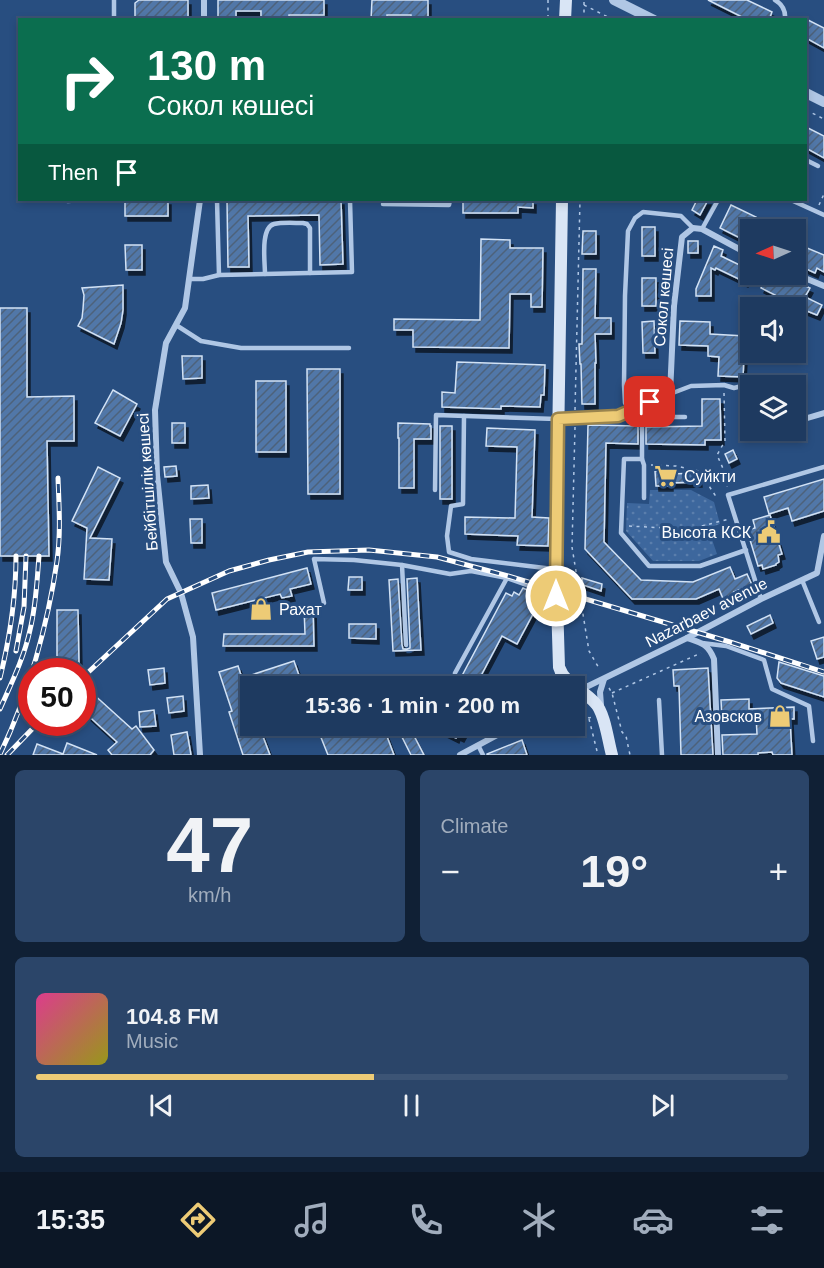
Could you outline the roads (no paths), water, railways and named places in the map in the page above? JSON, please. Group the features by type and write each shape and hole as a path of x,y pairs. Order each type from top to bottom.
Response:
{"main road":[{"path":"565,18 566,0"},
{"path":"562,201 556,596 558,667 563,676"},
{"path":"585,697 597,704 602,714 612,755"}],"street":[{"path":"204,0 204,18"},
{"path":"614,0 650,18"},
{"path":"807,94 824,102"},
{"name":"Бейбітшілік көшесі","path":"200,201 185,309 166,343 155,410 157,475 166,562 181,593 193,637 200,755"},
{"path":"693,228 702,229 740,250"},
{"name":"Сокол көшесі","path":"669,394 674,306 682,237 693,228"},
{"path":"806,279 824,286"},
{"path":"558,419 618,416 669,394"},
{"path":"806,418 824,413"},
{"name":"Nazarbaev avenue","path":"585,688 761,599 820,572 824,536"},
{"path":"687,638 702,643 710,649 714,659 718,755"},
{"path":"558,667 558,676"},
{"path":"602,714 600,692 604,679"},
{"path":"460,755 495,736"}],"lane":[{"path":"114,0 114,18"},
{"path":"775,0 784,10 785,18"},
{"path":"807,160 818,166"},
{"path":"218,201 219,275"},
{"path":"189,279 204,279 219,275 352,272 350,201"},
{"path":"383,204 449,204 450,201"},
{"path":"702,229 717,201"},
{"path":"793,201 824,215"},
{"path":"685,417 642,417 630,410 625,403 625,296 628,231 635,218 643,212 681,216 693,228"},
{"path":"265,274 264,234 268,227 273,224 303,223 310,228 310,273"},
{"path":"176,325 201,341 241,348 349,348"},
{"path":"669,394 691,386 740,386"},
{"path":"435,490 436,415 558,419"},
{"path":"464,416 463,504 451,506 447,537 448,552 471,559 556,569"},
{"path":"642,417 644,498"},
{"path":"643,462 624,459 621,533 650,566 700,566 746,550"},
{"path":"761,599 728,495 824,467"},
{"path":"324,603 314,559 354,560 450,574 471,571 507,578 556,596"},
{"path":"402,566 406,645"},
{"path":"455,673 507,578"},
{"path":"802,580 819,622"},
{"path":"702,643 726,646 765,660 772,688 809,706 813,741"},
{"path":"659,700 662,755"},
{"path":"478,745 483,755"}],"railway":[{"path":"0,754 28,684 48,609 58,551 58,478"},
{"path":"96,665 167,599 229,571 308,552 369,550 437,557 508,576 824,672"},
{"path":"0,678 12,617 16,556"},
{"path":"16,651 24,607 26,556"},
{"path":"0,709 17,671 32,621 39,556"},
{"path":"7,755 25,736"}],"place":[{"name":"Суйкти","path":"666,476"},
{"name":"Высота КСК","path":"769,532"},
{"name":"Рахат","path":"261,609"},
{"name":"Азовсков","path":"780,716"}]}
